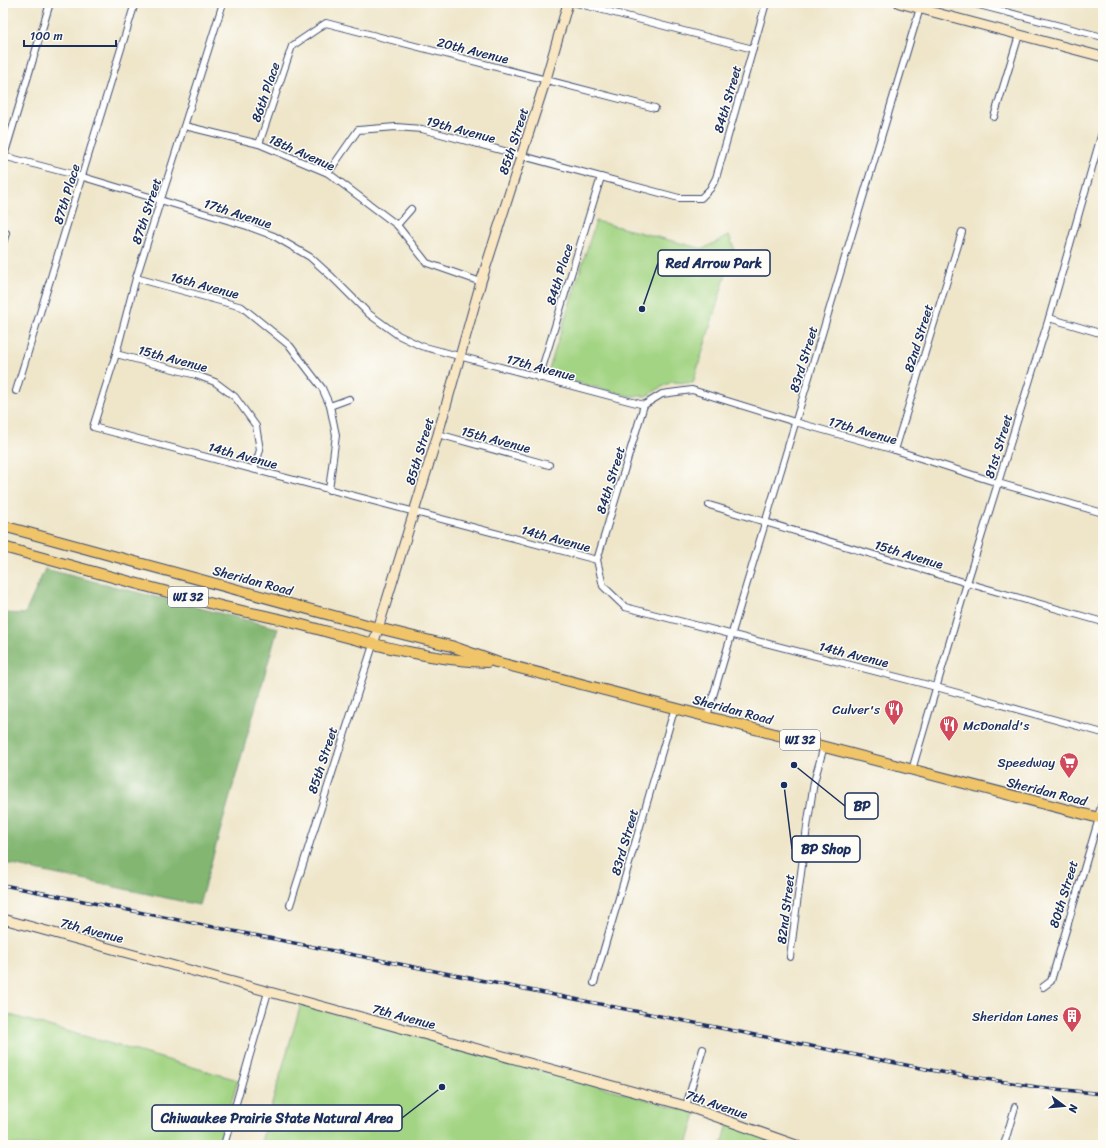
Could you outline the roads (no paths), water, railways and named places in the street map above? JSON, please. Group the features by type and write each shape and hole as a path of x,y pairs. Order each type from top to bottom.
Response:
{"main road":[{"name":"Sheridan Road","path":"3,526 378,628 451,646 496,662 1101,818"},
{"name":"Sheridan Road","path":"3,547 134,583 406,652 462,661 496,662"}],"street":[{"path":"4,156 50,3"},
{"name":"87th Place","path":"16,391 83,177 135,3"},
{"name":"87th Street","path":"93,427 116,354 136,278 223,3"},
{"name":"85th Street","path":"290,905 414,512 438,434 481,282 546,79 568,3"},
{"path":"576,3 753,49"},
{"name":"84th Street","path":"701,198 710,190 716,178 766,3"},
{"path":"899,3 1103,57"},
{"path":"971,3 1103,37"},
{"name":"83rd Street","path":"707,716 920,8"},
{"name":"20th Avenue","path":"292,46 326,24 655,108"},
{"path":"994,117 1019,35"},
{"name":"86th Place","path":"259,144 292,46"},
{"name":"18th Avenue","path":"185,126 259,144 328,173 396,225 427,262 481,282"},
{"name":"19th Avenue","path":"328,173 358,130 396,127 422,129 521,157 679,198 701,198"},
{"name":"81st Street","path":"912,770 967,583 1049,318 1103,129"},
{"name":"17th Avenue","path":"4,156 83,177 247,226 274,236 310,257 369,314 398,335 422,346 644,405 662,394 692,390 795,422 895,450 998,483 1103,513"},
{"name":"84th Place","path":"538,378 601,177"},
{"path":"396,225 411,209"},
{"path":"3,232 6,233 3,243"},
{"name":"82nd Street","path":"895,450 962,232"},
{"name":"16th Avenue","path":"136,278 242,307 290,346 322,388 330,406 336,435 330,490"},
{"path":"1049,318 1103,334"},
{"name":"15th Avenue","path":"116,354 196,375 215,382 235,396 256,426 260,450 254,469"},
{"path":"330,406 349,399"},
{"name":"84th Street","path":"597,560 644,405"},
{"name":"14th Avenue","path":"93,427 597,560 603,586 625,607 936,687 1103,733"},
{"name":"15th Avenue","path":"438,434 549,465"},
{"name":"15th Avenue","path":"709,506 1103,622"},
{"name":"83rd Street","path":"594,983 675,707"},
{"name":"82nd Street","path":"790,957 808,819 814,782 824,746"},
{"name":"80th Street","path":"1043,987 1051,981 1101,818 1103,805"},
{"name":"7th Avenue","path":"3,919 686,1106 796,1145"},
{"path":"224,1145 268,992"},
{"path":"686,1106 703,1049"},
{"path":"1004,1145 1015,1107"}],"railway":[{"path":"3,885 941,1072 1037,1087 1103,1094"}],"place":[{"name":"Red Arrow Park","path":"642,309"},
{"name":"Culver's","path":"894,726"},
{"name":"McDonald's","path":"949,742"},
{"name":"BP","path":"794,765"},
{"name":"Speedway","path":"1069,779"},
{"name":"BP Shop","path":"784,785"},
{"name":"Sheridan Lanes","path":"1072,1033"},
{"name":"Chiwaukee Prairie State Natural Area","path":"442,1087"}]}
